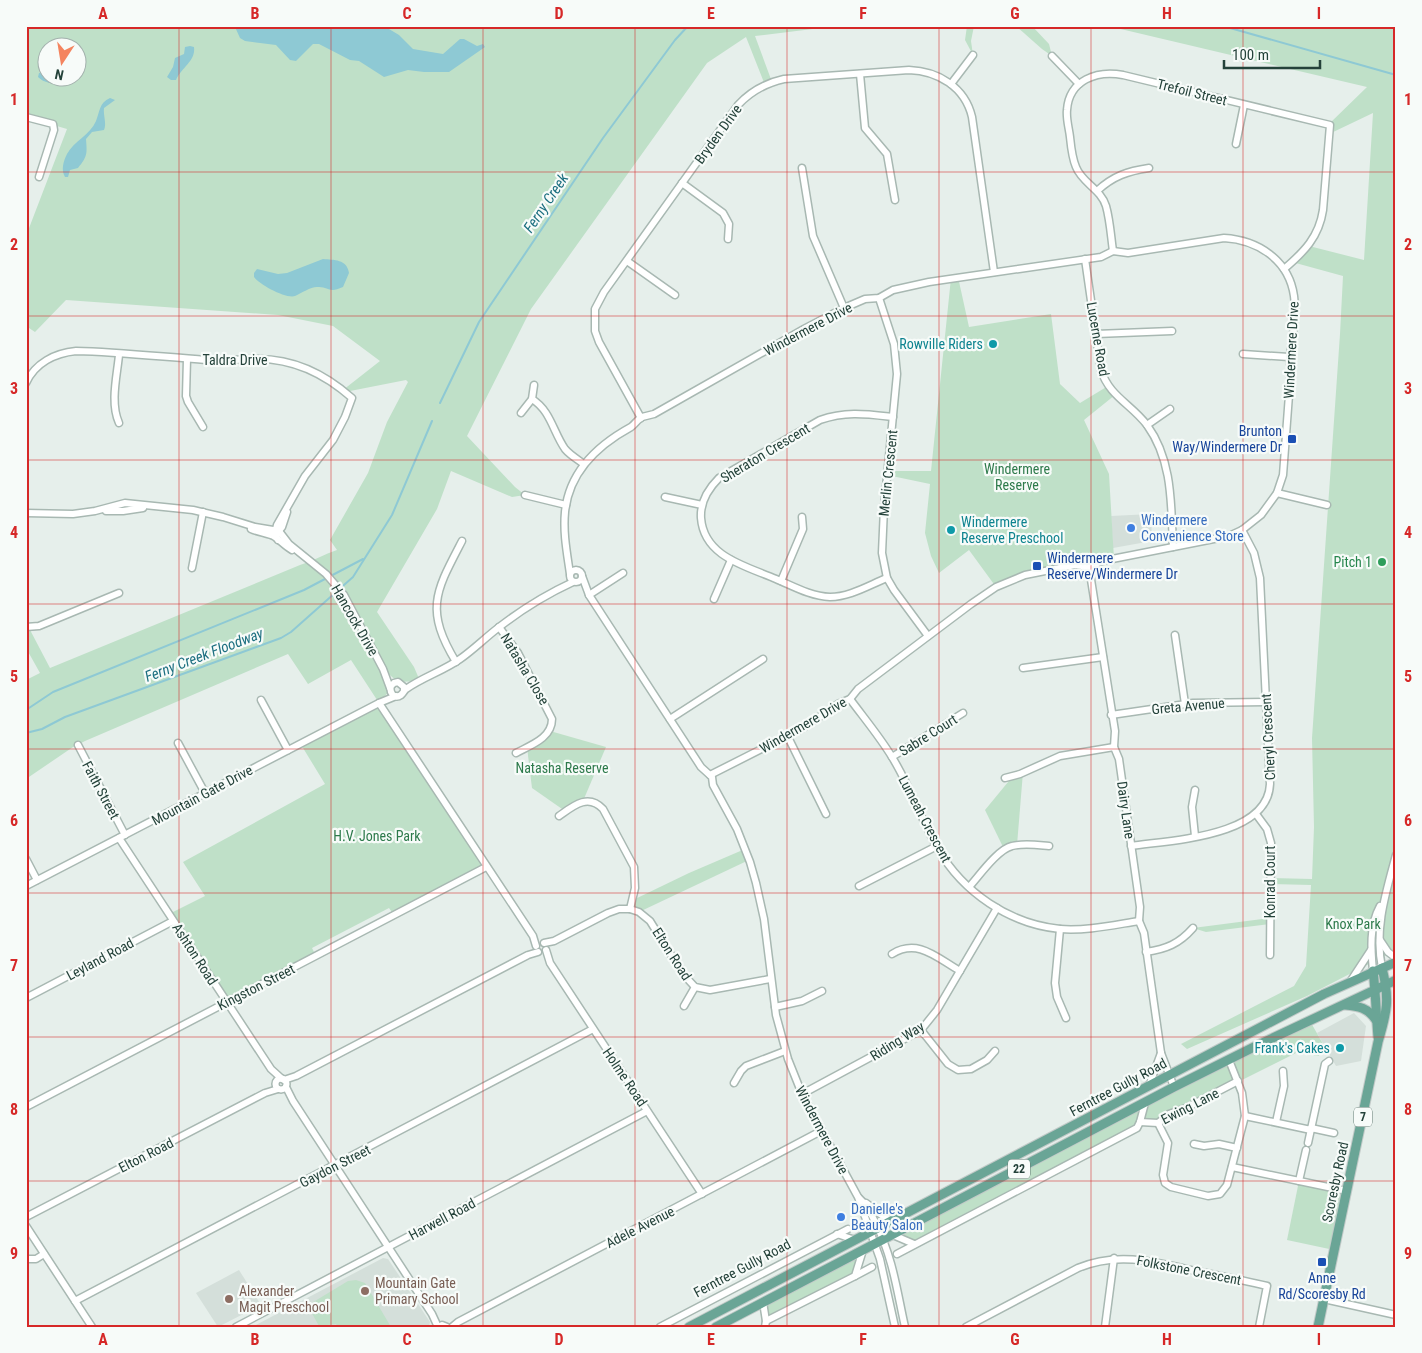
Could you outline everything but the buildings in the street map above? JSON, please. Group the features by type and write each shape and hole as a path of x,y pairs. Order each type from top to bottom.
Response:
{"main road":[{"name":"Ferntree Gully Road","path":"689,1327 1350,982 1396,962"},
{"name":"7","path":"1378,970 1386,984"},
{"name":"7","path":"1375,989 1378,970"},
{"name":"Ferntree Gully Road","path":"716,1327 1174,1087 1396,980"},
{"name":"Scoresby Road","path":"1318,1327 1378,1042 1387,1010 1386,984"},
{"name":"Scoresby Road","path":"1375,989 1378,1042"},
{"path":"1387,1010 1396,994"},
{"path":"1344,1004 1360,1006 1371,1013 1376,1020"}],"street":[{"path":"951,84 974,55"},
{"path":"1052,56 1078,84 1070,96 1067,110 1073,158 1081,177 1097,191 1106,206 1113,251"},
{"name":"Bryden Drive","path":"641,418 599,342 594,325 594,314 597,304 738,105 756,90 772,82 784,79 916,70 934,74 951,84 963,96 972,117 994,272"},
{"name":"Trefoil Street","path":"1078,84 1098,74 1112,73 1330,125 1321,222 1309,246 1284,269"},
{"path":"860,74 865,128 887,154 895,200"},
{"path":"1236,144 1244,105"},
{"path":"26,116 53,124 54,133 39,177"},
{"path":"802,168 813,236 844,308"},
{"path":"1097,191 1106,182 1120,174 1149,168"},
{"path":"682,183 723,213 729,224 728,239"},
{"name":"Windermere Drive","path":"570,574 564,530 566,505 574,480 584,464 602,445 617,434 633,426 641,418 654,414 844,308 911,286 1103,256 1113,251 1128,253 1215,240 1232,239 1246,241 1259,246 1271,255 1284,269 1292,286 1294,298 1284,466 1277,493 1261,515 1242,530 1216,539 1098,562 1089,567 1080,565 1068,566 1033,573 1008,582 984,594 858,689 850,699 838,704 812,723 788,737 710,775"},
{"name":"Lucerne Road","path":"1085,259 1104,380 1111,390 1147,425 1158,445 1168,474 1173,547"},
{"path":"627,261 675,295"},
{"name":"Merlin Crescent","path":"879,298 897,358 897,389 882,534 882,553 887,578 898,597 928,636"},
{"path":"1096,334 1172,331"},
{"name":"Taldra Drive","path":"28,376 45,361 56,355 68,352 220,361 263,359 285,362 327,378 352,398 333,440 305,476 277,532"},
{"path":"1243,354 1289,357"},
{"path":"119,355 114,404 115,415 119,423"},
{"path":"187,359 186,396 203,427"},
{"path":"521,413 532,399 534,386"},
{"path":"532,399 547,414 566,449 573,457 584,464"},
{"path":"1147,425 1170,409"},
{"name":"Sheraton Crescent","path":"702,505 711,487 724,474 820,420 849,413 893,417"},
{"path":"1277,493 1327,505"},
{"path":"525,496 566,505"},
{"path":"665,497 702,505 702,524 707,538 717,551 731,560 811,594 831,597 849,594 887,578"},
{"name":"Hancock Drive","path":"26,511 38,514 68,515 95,511 123,511 157,507 204,512 238,523 277,532 284,546 302,555 326,574 337,586 349,604 383,669 390,689"},
{"path":"192,568 204,512"},
{"path":"781,581 803,529 802,517"},
{"name":"Cheryl Crescent","path":"1242,530 1251,547 1259,571 1266,702 1270,789 1264,806 1256,814"},
{"path":"456,662 444,642 437,618 437,602 443,578 462,541"},
{"name":"Windermere Drive","path":"568,556 580,573 590,595 702,769 710,775 714,787 725,805 743,844 756,882 765,925 770,979 785,1050 802,1094 874,1230"},
{"path":"714,599 731,560"},
{"name":"Dairy Lane","path":"1089,567 1115,735 1114,747 1119,759 1140,907 1139,921 1144,933 1161,1053 1174,1087"},
{"path":"420,681 392,684 390,689 392,695 401,695 420,681 456,662 499,627 555,590 580,581 580,573 575,570 555,590"},
{"path":"590,595 623,573"},
{"path":"570,574 570,579 574,582"},
{"name":"Windermere Drive","path":"574,582 590,595"},
{"path":"26,627 39,626 119,594"},
{"name":"Natasha Close","path":"499,627 518,653 552,719 551,728 546,736 516,753"},
{"path":"1175,635 1185,704"},
{"path":"1023,668 1103,657"},
{"path":"670,719 763,659"},
{"name":"Hancock Drive","path":"383,669 400,683"},
{"path":"400,683 404,687 404,691"},
{"name":"Mountain Gate Drive","path":"378,702 390,689"},
{"name":"Mountain Gate Drive","path":"26,886 378,702 396,696"},
{"name":"Lumeah Crescent","path":"850,699 892,757 937,846 952,868 969,887 997,908 1026,921 1060,928 1081,928 1139,921"},
{"path":"262,700 288,750"},
{"name":"Holme Road","path":"378,702 702,1194"},
{"name":"Greta Avenue","path":"1111,715 1185,704 1266,702"},
{"name":"Sabre Court","path":"892,757 963,713"},
{"path":"788,737 826,814"},
{"path":"178,743 205,793"},
{"name":"Faith Street","path":"78,745 122,837"},
{"path":"1005,778 1020,774 1060,756 1114,747"},
{"path":"1195,790 1192,807 1195,836"},
{"path":"559,816 575,804 586,800 596,803 603,809 634,867 636,884 630,909"},
{"path":"1131,846 1195,836 1232,826 1256,814"},
{"name":"Konrad Court","path":"1256,814 1269,835 1271,843 1270,954"},
{"name":"Ashton Road","path":"122,837 173,921 432,1314 446,1326"},
{"path":"969,887 1004,849 1017,845 1049,846"},
{"path":"858,886 937,846"},
{"path":"1378,970 1371,950 1374,924 1396,855"},
{"path":"26,859 38,880"},
{"name":"Kingston Street","path":"26,1107 486,867"},
{"path":"1378,970 1382,903"},
{"name":"Riding Way","path":"802,1094 921,1030 934,1015 997,908"},
{"name":"Elton Road","path":"26,1217 554,941 619,909 630,909 639,912 650,921 683,974 695,987 710,990 770,979"},
{"name":"Leyland Road","path":"26,998 173,921"},
{"path":"1060,928 1054,984 1066,1018"},
{"path":"1146,952 1170,947 1183,939 1193,928"},
{"path":"1379,939 1388,952 1396,958"},
{"path":"892,954 908,947 919,948 960,971"},
{"path":"1350,982 1371,950"},
{"path":"684,1006 695,987"},
{"path":"775,1007 802,1001 822,991"},
{"name":"Gaydon Street","path":"75,1301 593,1029"},
{"path":"921,1030 948,1064 958,1070 971,1069 987,1060 995,1051"},
{"path":"734,1084 741,1070 746,1066 785,1050"},
{"name":"Dairy Lane","path":"1149,1086 1161,1053"},
{"path":"1158,1123 1168,1140 1163,1175 1164,1182 1169,1186 1208,1196 1218,1195 1226,1187 1245,1116 1238,1081 1229,1060"},
{"path":"1299,1181 1325,1064 1329,1061"},
{"path":"1276,1122 1284,1086 1283,1071"},
{"name":"Ewing Lane","path":"1140,1122 1158,1123 1169,1114 1186,1108 1238,1081"},
{"name":"Ferntree Gully Road","path":"1140,1122 1145,1102"},
{"name":"Harwell Road","path":"236,1327 648,1111"},
{"path":"1245,1116 1334,1133"},
{"path":"897,1254 1136,1129 1140,1122"},
{"name":"Adele Avenue","path":"446,1326 821,1131"},
{"path":"1194,1144 1204,1146 1219,1144 1237,1148"},
{"path":"1232,1167 1347,1191"},
{"name":"Windermere Drive","path":"858,1197 887,1219 892,1220"},
{"name":"Windermere Drive","path":"864,1203 874,1230"},
{"path":"26,1226 92,1327"},
{"name":"Ferntree Gully Road","path":"660,1327 848,1228"},
{"path":"874,1230 884,1239 892,1264 905,1327"},
{"path":"874,1230 875,1244 895,1327"},
{"path":"837,1234 855,1240"},
{"path":"893,1235 914,1244"},
{"path":"855,1276 863,1250"},
{"path":"26,1259 36,1259 44,1254"},
{"path":"1104,1327 1114,1258"},
{"name":"Folkstone Crescent","path":"966,1327 1078,1268 1114,1258 1148,1260 1267,1286 1259,1327"},
{"path":"882,1268 892,1264"},
{"path":"766,1321 872,1267"},
{"path":"1324,1299 1396,1315"},
{"path":"763,1302 766,1321"},
{"path":"751,1308 766,1321"}],"shaded area":[{"path":"1151,514 1152,541 1113,548 1111,516"},
{"path":"1354,1013 1366,1026 1361,1061 1336,1066 1317,1033"},
{"name":"Mountain Gate Primary School","path":"383,1258 388,1259 430,1322 429,1327 252,1327"},
{"name":"Alexander Magit Preschool","path":"239,1270 261,1305 218,1327 196,1293"}],"green space":[{"path":"26,26 837,26 755,36 772,82 765,85 746,37 707,63 531,309 467,436 515,487 525,495 512,497 451,471 437,509 377,612 414,667 420,681 398,682 384,670 390,690 379,703 351,660 308,684 288,654 85,741 26,779 26,680 40,673 26,648 26,627 29,628 50,668 337,550 330,540 368,473 387,422 408,382 406,380 345,392 343,390 380,361 333,326 278,315 66,300 35,332 26,326 26,236 67,129 26,117"},
{"path":"967,26 974,26 971,41 973,55 965,40"},
{"path":"1016,26 1032,26 1049,44 1052,56 1042,49"},
{"name":"Knox Park","path":"1108,26 1396,26 1396,950 1307,996 1187,1049 1181,1044 1294,986 1306,966 1311,885 1271,884 1271,878 1312,879 1314,827 1312,738 1343,276 1292,262 1309,246 1364,260 1373,113 1329,134 1329,124 1367,87"},
{"name":"Windermere Reserve","path":"958,277 969,327 1051,314 1060,384 1080,403 1108,386 1115,395 1084,420 1109,474 1114,559 1094,564 1054,569 996,587 969,550 939,573 931,556 925,533 930,484 887,475 887,471 931,471 951,278"},
{"name":"H.V. Jones Park","path":"378,706 486,867 394,915 389,908 312,948 316,956 227,1002 169,914 205,896 183,862 325,784 300,743"},
{"name":"Natasha Reserve","path":"550,731 606,747 583,801 565,811 532,788 527,747"},
{"path":"1023,772 1017,845 1004,849 985,810 1013,776"},
{"path":"745,849 749,860 639,912 630,909 633,900"},
{"path":"1270,918 1270,924 1206,932 1193,928"},
{"path":"1310,1021 1327,1051 1318,1056 1298,1052 1160,1121 1141,1123 914,1244 893,1235"},
{"path":"1299,1181 1347,1191 1334,1250 1287,1240"},
{"path":"863,1250 855,1276 766,1321 763,1302"},
{"path":"356,1280 365,1283 391,1327 338,1327 336,1324 319,1326 309,1308 310,1304 348,1281"}],"water":[{"path":"229,26 384,26 399,35 413,49 443,54 460,39 464,39 477,46 483,44 485,47 449,72 408,70 384,77 359,61 350,60 319,44 313,44 296,61 290,60 276,45 245,41 240,38 235,27"},
{"path":"185,47 194,47 191,60 176,80 171,80 167,77 173,67 175,58 184,54"},
{"path":"110,98 115,100 104,108 104,130 92,132 86,139 87,151 84,160 78,168 70,170 68,177 65,177 63,166 67,154 93,126 102,105"},
{"path":"323,259 339,261 346,265 349,273 343,287 331,290 314,287 291,296 273,291 254,277 257,269 278,274 287,273"}],"waterway":[{"name":"Ferny Creek","path":"440,403 479,322 603,138 675,40 688,26"},
{"name":"Ferny Creek","path":"1223,26 1396,75"},
{"name":"Ferny Creek Floodway","path":"26,733 42,729 65,717 281,638 291,632 353,577 392,515 432,421"},
{"name":"Ferny Creek Floodway","path":"26,710 53,692 304,590 363,559"}],"place":[{"name":"Rowville Riders","path":"993,344"},
{"name":"Brunton Way/Windermere Dr","path":"1292,439"},
{"name":"Windermere Convenience Store","path":"1131,528"},
{"name":"Windermere Reserve Preschool","path":"951,530"},
{"name":"Pitch 1","path":"1382,562"},
{"name":"Windermere Reserve/Windermere Dr","path":"1037,566"},
{"name":"Frank's Cakes","path":"1340,1048"},
{"name":"Danielle's Beauty Salon","path":"841,1217"},
{"name":"Anne Rd/Scoresby Rd","path":"1322,1262"},
{"name":"Mountain Gate Primary School","path":"365,1291"},
{"name":"Alexander Magit Preschool","path":"229,1299"}]}
